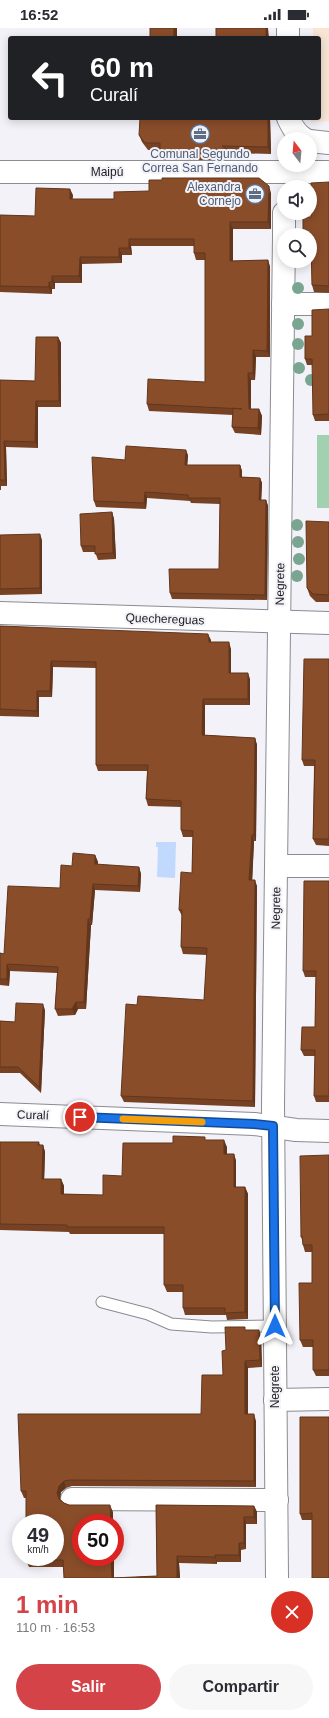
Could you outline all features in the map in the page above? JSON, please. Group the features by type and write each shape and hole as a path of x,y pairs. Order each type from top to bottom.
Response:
{"main road":[{"path":"287,132 288,120"},
{"path":"289,120 296,132"},
{"path":"317,142 329,143"},
{"name":"Maipú","path":"0,172 286,175 329,172"},
{"name":"Negrete","path":"277,1578 273,1126 284,268"},
{"path":"283,304 329,304"},
{"name":"Quechereguas","path":"0,613 329,624"},
{"path":"277,866 329,866"},
{"name":"Curalí","path":"0,1114 254,1124 296,1130 329,1131"},
{"path":"275,1400 329,1399"},
{"path":"72,1499 277,1500"}],"lane":[{"path":"102,1302 148,1314 171,1324 212,1328 275,1326"}],"shaded area":[{"path":"313,28 329,28 329,121 311,122 311,120 321,120 321,36 313,36"}],"green space":[{"path":"317,435 329,435 329,508 317,508"}],"water":[{"path":"156,842 176,842 175,878 157,877 158,847 156,847"}],"building":[{"path":"150,28 174,28 174,36 150,36"},
{"path":"216,28 266,28 266,36 216,36"},
{"path":"140,120 268,120 268,147 222,146 230,152 160,152 160,143 145,143 139,135"},
{"path":"162,178 259,178 269,186 268,222 230,222 230,261 268,260 267,351 253,350 253,373 248,373 249,409 259,409 258,428 232,427 233,409 147,404 148,379 205,382 205,253 194,253 194,239 129,239 129,248 119,248 119,257 80,257 79,276 52,276 52,282 49,282 49,287 0,286 0,215 35,216 36,188 70,189 70,199 114,199 114,192 149,191 149,180 162,180"},
{"path":"329,182 329,286 312,285 312,268 317,268 317,228 303,228 303,220 317,220 317,183"},
{"path":"329,309 329,414 313,415 312,359 305,359 305,336 312,336 312,310"},
{"path":"36,337 58,337 59,401 36,401 35,442 4,441 5,480 0,480 0,380 35,381"},
{"path":"126,446 186,450 185,465 240,465 240,477 260,478 259,500 266,500 265,595 170,593 169,569 219,569 220,498 188,498 188,495 145,492 144,503 94,501 92,457 125,460"},
{"path":"112,512 113,553 95,554 95,546 81,546 80,514"},
{"path":"306,521 329,522 329,595 313,594 307,588"},
{"path":"40,534 40,588 0,589 0,535"},
{"path":"0,626 208,634 209,642 229,642 229,673 248,673 248,699 203,699 202,735 255,738 254,835 252,835 249,880 255,880 253,1101 121,1096 126,1004 137,1005 138,996 204,1000 207,948 181,947 182,910 179,910 181,872 192,873 193,831 181,830 181,801 146,799 148,765 96,765 96,662 51,661 50,691 37,691 37,711 0,709"},
{"path":"304,659 329,659 329,839 313,839 315,760 302,760"},
{"path":"73,853 95,855 95,864 139,867 138,886 93,884 90,919 88,919 84,1002 76,1002 72,1009 55,1009 58,967 7,964 7,979 0,979 0,953 4,954 8,886 60,888 61,865 72,866"},
{"path":"304,881 329,881 329,1096 314,1096 315,1050 301,1050 302,1027 315,1027 316,971 303,971"},
{"path":"16,1003 43,1004 39,1087 18,1067 0,1067 0,1021 15,1022"},
{"path":"173,1136 205,1137 205,1140 224,1140 224,1154 234,1154 234,1187 245,1187 245,1312 225,1313 225,1308 183,1308 183,1285 164,1285 164,1227 67,1227 67,1225 0,1224 0,1142 39,1142 38,1145 43,1145 42,1179 61,1179 61,1194 103,1195 103,1175 122,1176 123,1143 173,1143"},
{"path":"329,1155 329,1370 313,1370 313,1340 300,1340 299,1283 312,1283 312,1245 303,1245 302,1236 301,1237 300,1156"},
{"path":"225,1327 245,1327 245,1330 259,1330 260,1360 245,1361 245,1414 254,1414 254,1481 70,1480 64,1481 59,1486 57,1493 59,1499 69,1505 110,1505 110,1514 72,1514 72,1566 111,1566 112,1578 64,1578 64,1514 26,1514 26,1491 21,1491 18,1414 201,1414 202,1375 223,1375 222,1351 226,1350"},
{"path":"300,1417 329,1417 329,1578 312,1578 312,1513 300,1514"},
{"path":"156,1505 254,1506 254,1517 244,1517 244,1543 239,1543 239,1555 215,1555 215,1557 177,1556 177,1578 112,1578 157,1576"}],"slow traffic":[{"path":"123,1119 202,1122"}],"place":[{"name":"Comunal Segundo Correa San Fernando","path":"200,134"},
{"name":"Alexandra Cornejo","path":"255,194"}],"route":[{"path":"80,1117 273,1126 275,1326"}]}
